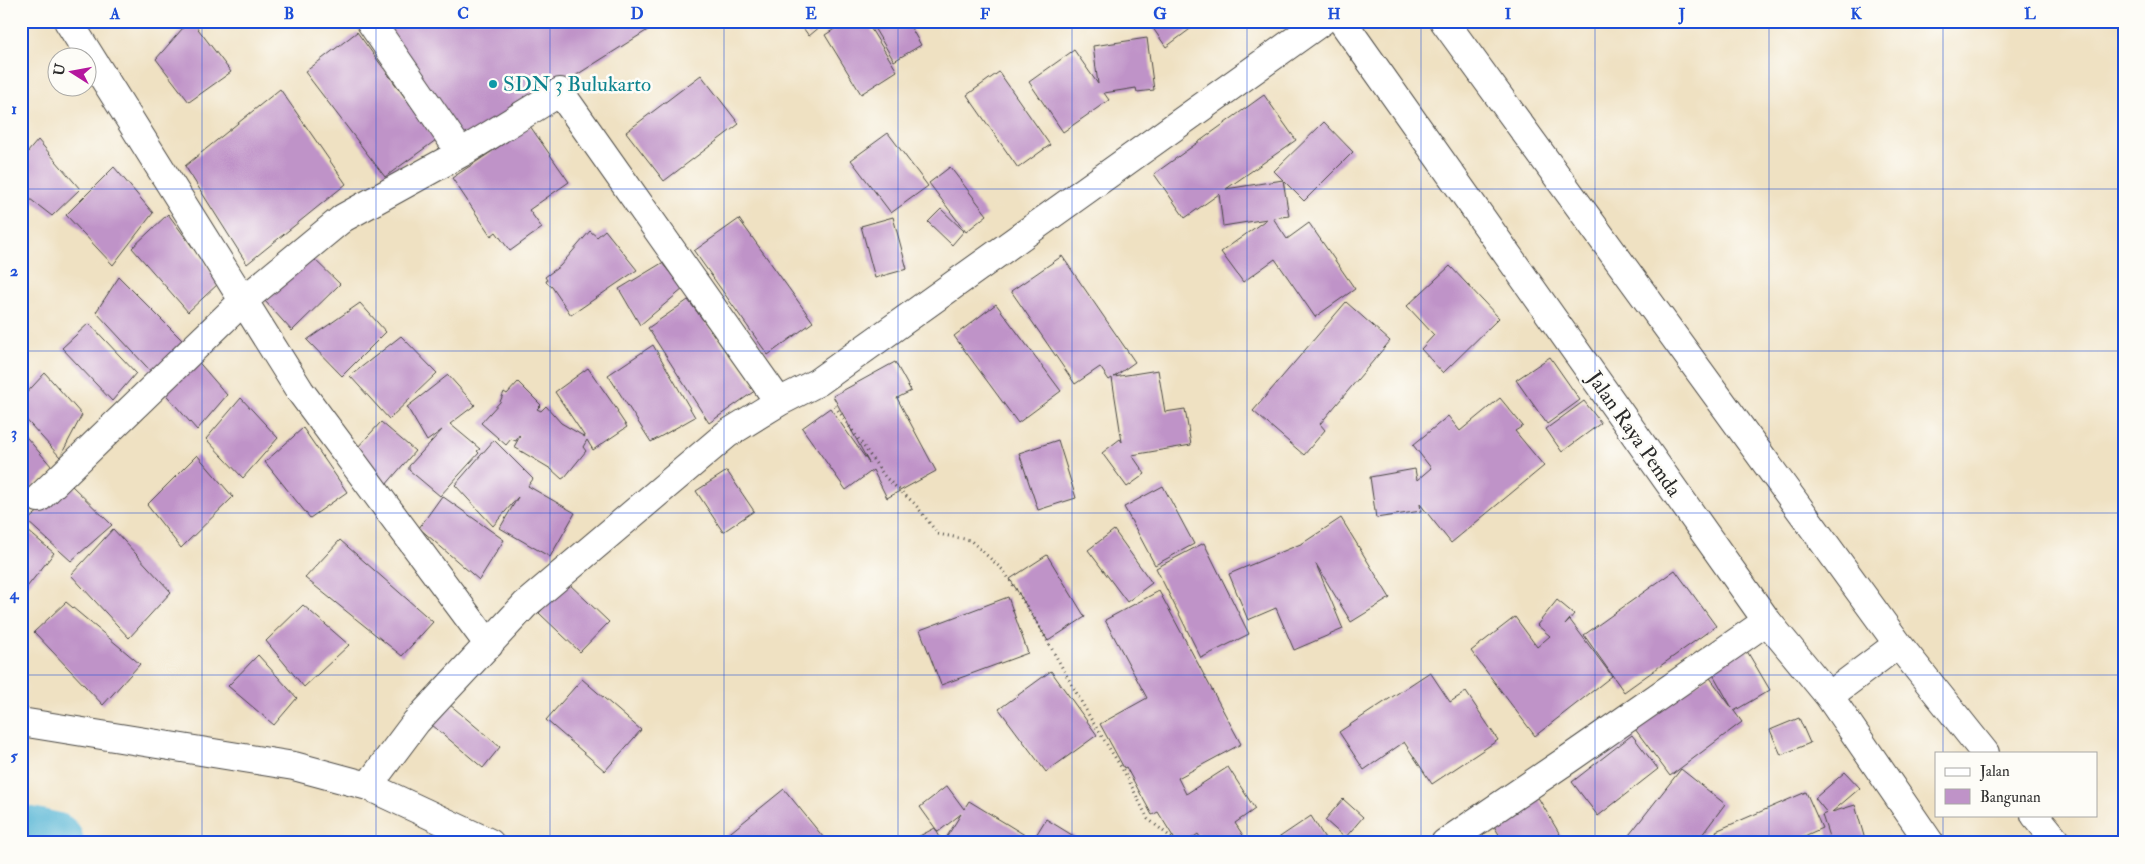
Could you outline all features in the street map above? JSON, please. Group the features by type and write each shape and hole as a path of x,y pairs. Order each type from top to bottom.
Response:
{"street":[{"path":"68,21 300,391 489,645"},
{"path":"370,21 461,152"},
{"path":"368,786 416,722 525,605 727,434 779,402 818,382 1322,21"},
{"name":"Jalan Raya Pemda","path":"1342,21 1767,621 1829,696 1930,843"},
{"path":"1444,21 1898,644 1984,752"},
{"path":"39,498 244,300 343,218 461,152 560,92 779,402"},
{"path":"1446,843 1767,621"},
{"path":"1829,696 1898,644"},
{"path":"21,722 294,766 368,786 490,843"},
{"path":"2037,816 2058,843"}],"path":[{"path":"818,382 886,478 915,504 938,534 970,540 1004,572 1039,626 1091,719 1126,775 1148,819 1178,843"}],"building":[{"path":"189,21 192,21 231,72 189,102 156,59"},
{"name":"SDN 3 Bulukarto","path":"384,21 662,21 464,146"},
{"path":"798,21 827,21 809,36"},
{"path":"847,21 866,21 897,71 861,94 825,35"},
{"path":"870,21 907,21 921,45 894,61"},
{"path":"1148,21 1201,21 1166,47"},
{"path":"357,32 436,140 385,177 305,72"},
{"path":"1147,38 1154,90 1137,92 1136,88 1104,93 1109,100 1063,132 1029,82 1074,50 1098,84 1093,46"},
{"path":"999,72 1050,145 1018,168 967,95"},
{"path":"701,75 739,124 664,181 626,132"},
{"path":"280,89 346,184 247,264 185,166"},
{"path":"1264,95 1296,140 1226,189 1283,180 1289,216 1273,218 1287,239 1309,223 1355,289 1315,317 1275,259 1243,282 1221,252 1267,219 1223,226 1219,194 1185,218 1154,174"},
{"path":"1324,122 1353,152 1304,201 1274,171"},
{"path":"530,126 569,182 529,210 542,228 510,251 496,232 491,236 452,178"},
{"path":"888,133 928,186 891,213 851,160"},
{"path":"38,140 80,189 52,216 21,192 21,160"},
{"path":"114,167 153,213 113,265 66,215"},
{"path":"950,167 987,215 966,232 929,183"},
{"path":"941,209 964,231 952,245 928,222"},
{"path":"168,214 219,283 188,312 132,248"},
{"path":"893,217 907,269 875,278 861,226"},
{"path":"739,219 813,322 768,355 694,251"},
{"path":"605,230 637,270 571,315 552,287 546,282 545,277 560,266 590,231 597,237"},
{"path":"311,256 340,284 292,331 265,301"},
{"path":"1062,256 1135,362 1114,377 1158,370 1165,412 1185,409 1191,445 1132,455 1145,474 1127,487 1102,453 1120,439 1122,442 1112,378 1109,380 1100,367 1075,384 1011,291"},
{"path":"662,263 683,289 640,325 619,289"},
{"path":"1450,266 1499,318 1443,373 1421,349 1434,335 1407,306"},
{"path":"119,277 189,347 157,378 96,312"},
{"path":"688,300 756,390 709,423 648,328"},
{"path":"1346,302 1390,341 1320,424 1325,430 1304,455 1253,411"},
{"path":"360,303 386,332 342,376 307,340"},
{"path":"996,304 1061,391 1018,423 954,336"},
{"path":"89,323 136,373 112,401 62,348"},
{"path":"401,336 437,373 389,419 350,376"},
{"path":"653,345 695,417 651,442 608,375"},
{"path":"1550,357 1580,400 1547,424 1516,380"},
{"path":"195,358 227,395 197,430 161,389"},
{"path":"895,362 911,391 897,398 936,471 887,498 873,470 846,490 802,428 830,408 869,463 833,396"},
{"path":"588,368 627,427 593,450 587,440 583,447 586,451 562,479 551,469 514,447 519,435 516,441 511,439 506,445 481,423 500,402 504,392 507,394 518,382 541,405 537,409 541,411 546,406 561,423 585,437 555,392"},
{"path":"45,373 82,415 60,457 21,414 21,399"},
{"path":"448,375 475,405 450,424 480,449 477,451 479,453 440,496 409,470 409,466 442,430 427,441 407,407"},
{"path":"241,398 278,438 243,478 206,439"},
{"path":"1500,398 1523,426 1515,431 1544,466 1451,543 1420,504 1421,511 1376,518 1370,477 1415,469 1417,480 1431,468 1413,445 1448,416 1460,431"},
{"path":"1584,401 1601,423 1562,452 1546,429"},
{"path":"381,422 415,451 385,486 356,449"},
{"path":"303,428 347,492 310,518 265,462"},
{"path":"21,431 52,467 21,498"},
{"path":"494,440 533,479 528,486 575,513 550,557 500,528 518,497 493,526 455,485"},
{"path":"1058,440 1076,498 1038,510 1019,453"},
{"path":"197,455 233,497 181,548 147,505"},
{"path":"727,471 754,511 723,532 696,491"},
{"path":"70,484 112,525 71,561 27,521"},
{"path":"1163,486 1194,544 1155,565 1124,507"},
{"path":"442,496 504,540 479,580 419,528"},
{"path":"1341,518 1390,598 1351,622 1316,564 1343,629 1294,650 1276,608 1248,620 1229,574 1303,543"},
{"path":"21,525 54,553 27,587 21,584"},
{"path":"113,529 171,592 129,638 71,575"},
{"path":"1114,530 1152,583 1127,602 1088,550"},
{"path":"340,540 433,622 402,656 305,578"},
{"path":"1204,543 1249,634 1201,658 1156,568"},
{"path":"1047,555 1085,617 1048,641 1010,579"},
{"path":"1675,570 1716,626 1624,692 1584,635"},
{"path":"568,583 609,622 580,652 539,613"},
{"path":"1159,591 1241,744 1178,778 1186,794 1228,767 1255,809 1235,823 1248,843 1204,843 1198,834 1185,843 1177,843 1158,812 1152,815 1100,724 1147,698 1105,620"},
{"path":"1008,597 1028,653 941,685 920,630"},
{"path":"1557,600 1574,614 1565,625 1570,620 1612,676 1535,736 1471,651 1515,617 1537,647 1550,636 1537,625"},
{"path":"66,602 140,664 103,705 34,632"},
{"path":"303,605 349,645 304,687 266,641"},
{"path":"1741,641 1770,690 1734,711 1742,722 1670,776 1635,729 1708,675 1732,708 1706,662"},
{"path":"258,655 297,698 274,725 228,686"},
{"path":"1051,671 1097,735 1046,772 999,709"},
{"path":"1430,672 1450,702 1466,692 1498,740 1432,784 1404,742 1364,770 1339,732"},
{"path":"582,679 641,730 605,771 546,720"},
{"path":"442,698 500,747 483,768 425,719"},
{"path":"1799,718 1810,743 1781,755 1770,730"},
{"path":"1632,735 1658,769 1598,816 1572,782"},
{"path":"1681,769 1725,804 1696,843 1670,843 1664,838 1661,843 1631,843 1626,839"},
{"path":"1845,772 1860,788 1832,812 1855,805 1866,843 1831,843 1822,815 1827,813 1815,798"},
{"path":"947,786 964,809 969,801 1033,840 1046,819 1085,843 943,843 961,814 938,832 920,807"},
{"path":"784,789 828,843 732,843 726,836"},
{"path":"1806,792 1822,828 1789,843 1721,843 1716,831"},
{"path":"1536,794 1565,843 1504,843 1491,821"},
{"path":"1343,799 1363,817 1345,838 1325,820"},
{"path":"1311,816 1328,843 1271,843"},
{"path":"935,828 943,843 906,843"}],"waterway":[{"path":"21,836 53,843"}],"place":[{"name":"SDN 3 Bulukarto","path":"493,84"}]}
